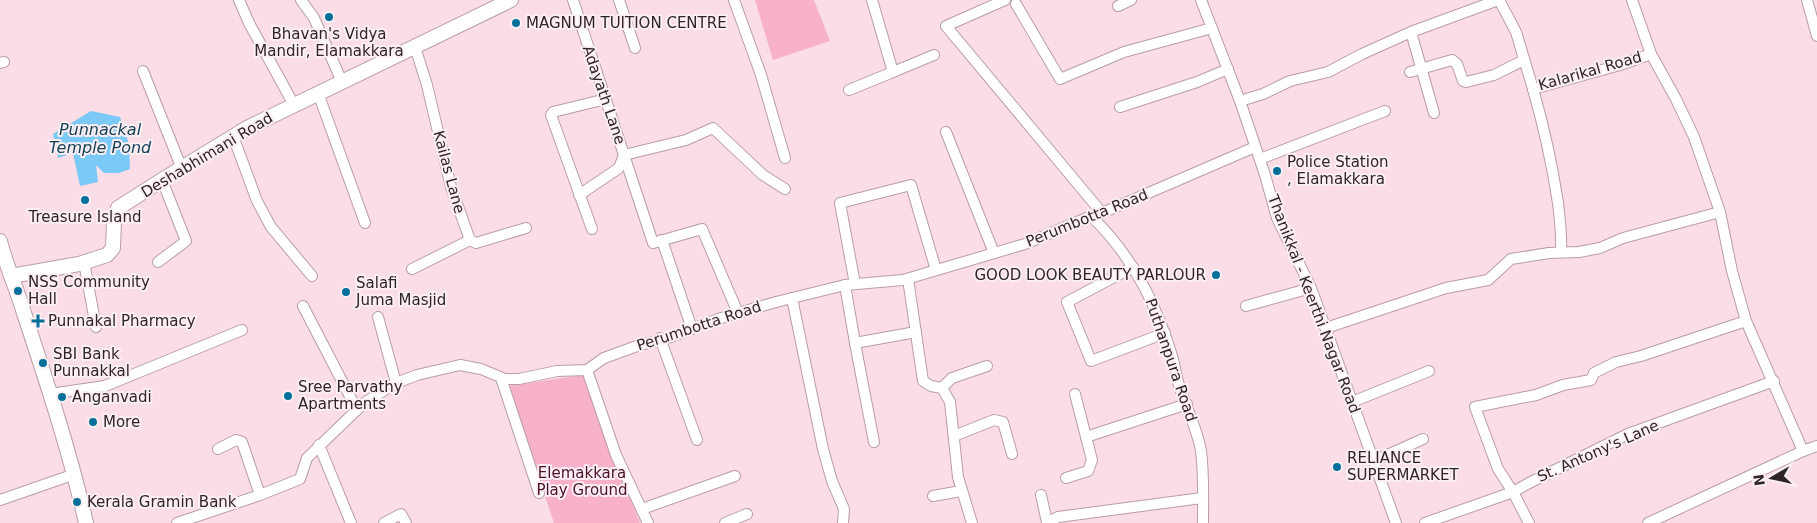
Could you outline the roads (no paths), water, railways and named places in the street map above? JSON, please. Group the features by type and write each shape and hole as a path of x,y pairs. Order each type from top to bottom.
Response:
{"street":[{"path":"239,0 249,23 294,105"},
{"path":"301,0 314,18 342,82"},
{"name":"Deshabhimani Road","path":"11,276 84,262 107,255 113,248 114,221 118,208 162,180 233,136 511,0"},
{"name":"Adayath Lane","path":"573,0 624,155 686,140 713,128 763,175 785,189"},
{"path":"619,0 635,48"},
{"path":"734,0 761,75 785,158"},
{"path":"872,0 893,72"},
{"path":"1006,0 946,26 1102,213"},
{"path":"1118,6 1132,0"},
{"name":"Thanikkal - Keerthi Nagar Road","path":"1201,0 1240,101 1260,159 1277,218 1311,288 1396,523"},
{"path":"1240,101 1262,94 1290,81 1328,72 1411,32 1499,0"},
{"name":"Kalarikal Road","path":"1499,0 1516,32 1533,89 1620,65 1651,54"},
{"path":"1632,0 1651,54 1694,136 1720,212 1732,271 1746,321 1774,381 1803,451"},
{"path":"1806,0 1817,36"},
{"path":"1016,4 1060,79 1124,52 1212,28"},
{"path":"1411,32 1434,113"},
{"name":"Kailas Lane","path":"414,47 427,85 451,187 470,240"},
{"path":"849,90 934,55"},
{"path":"1410,72 1452,60 1457,64 1463,81 1466,82 1494,75 1524,60"},
{"path":"1120,107 1197,82 1228,69"},
{"path":"143,71 182,168"},
{"path":"1533,89 1545,133 1554,178 1562,237 1561,252"},
{"path":"318,93 365,223"},
{"path":"592,230 551,116 553,112 606,99"},
{"path":"1260,159 1385,111"},
{"path":"946,132 994,253"},
{"path":"233,136 257,201 271,227 312,276"},
{"name":"Perumbotta Road","path":"587,370 604,358 738,313 850,285 908,279 1025,244 1255,147"},
{"path":"579,195 619,168 624,155"},
{"path":"624,155 653,243 702,229 738,313"},
{"path":"158,262 186,241 162,180"},
{"path":"874,442 855,343 840,203 911,185 936,270"},
{"path":"1326,328 1446,288 1488,280 1511,259 1600,248 1623,238 1720,212"},
{"name":"Puthanpura Road","path":"1091,216 1108,232 1133,267 1146,289 1165,333 1201,450 1203,523"},
{"path":"412,269 470,240 476,243 526,228"},
{"path":"662,240 692,329"},
{"path":"0,241 2,262 11,276 50,394 75,474 86,523"},
{"path":"84,262 96,328"},
{"path":"1133,267 1066,302 1092,361 1165,333"},
{"path":"908,279 923,381 930,386 942,388"},
{"path":"1246,306 1311,288"},
{"path":"792,298 823,449 832,481 844,509 844,523"},
{"path":"303,306 357,410"},
{"path":"378,317 396,383"},
{"path":"1529,523 1513,492 1498,469 1475,407 1536,395 1563,384 1591,380 1594,373 1616,362 1641,356 1746,321"},
{"path":"50,394 105,386 242,330"},
{"path":"855,343 916,332"},
{"path":"660,338 697,440"},
{"path":"176,523 202,519 300,479 307,458 364,403 396,383 417,375 460,365 481,369 505,379 519,379 557,371 587,370 616,455 648,523"},
{"path":"942,388 952,378 987,366"},
{"path":"1352,402 1429,371"},
{"path":"501,378 539,493"},
{"name":"St. Antony's Lane","path":"1424,523 1513,492 1628,434 1774,381"},
{"path":"942,388 950,402 958,477 972,523"},
{"path":"1066,478 1088,470 1092,460 1075,394"},
{"path":"1086,437 1187,404"},
{"path":"954,436 994,420 1003,422 1012,454"},
{"path":"1374,461 1423,439"},
{"path":"218,449 236,440 242,442 260,495"},
{"path":"319,446 352,523"},
{"path":"1648,523 1817,446"},
{"path":"0,500 75,474"},
{"path":"642,509 735,476"},
{"path":"933,496 962,490"},
{"path":"1041,495 1047,522 1058,517 1202,498"},
{"path":"384,523 401,514 406,523"},
{"path":"725,523 747,514"}],"water":[{"name":"Punnackal Temple Pond","path":"91,111 120,117 129,144 130,169 119,173 104,173 96,165 98,182 80,186 73,153 58,158 53,134"}],"place":[{"name":"Bhavan's Vidya Mandir, Elamakkara","path":"329,17"},
{"name":"MAGNUM TUITION CENTRE","path":"516,23"},
{"name":"Police Station , Elamakkara","path":"1277,171"},
{"name":"Treasure Island","path":"85,200"},
{"name":"GOOD LOOK BEAUTY PARLOUR","path":"1216,275"},
{"name":"NSS Community Hall","path":"18,291"},
{"name":"Salafi Juma Masjid","path":"346,292"},
{"name":"Punnakal Pharmacy","path":"38,321"},
{"name":"SBI Bank Punnakkal","path":"43,363"},
{"name":"Sree Parvathy Apartments","path":"288,396"},
{"name":"Anganvadi","path":"62,397"},
{"name":"More","path":"93,422"},
{"name":"RELIANCE SUPERMARKET","path":"1337,467"},
{"name":"Kerala Gramin Bank","path":"77,502"}],"park label":[{"name":"Elemakkara Play Ground","path":"582,482"}]}
